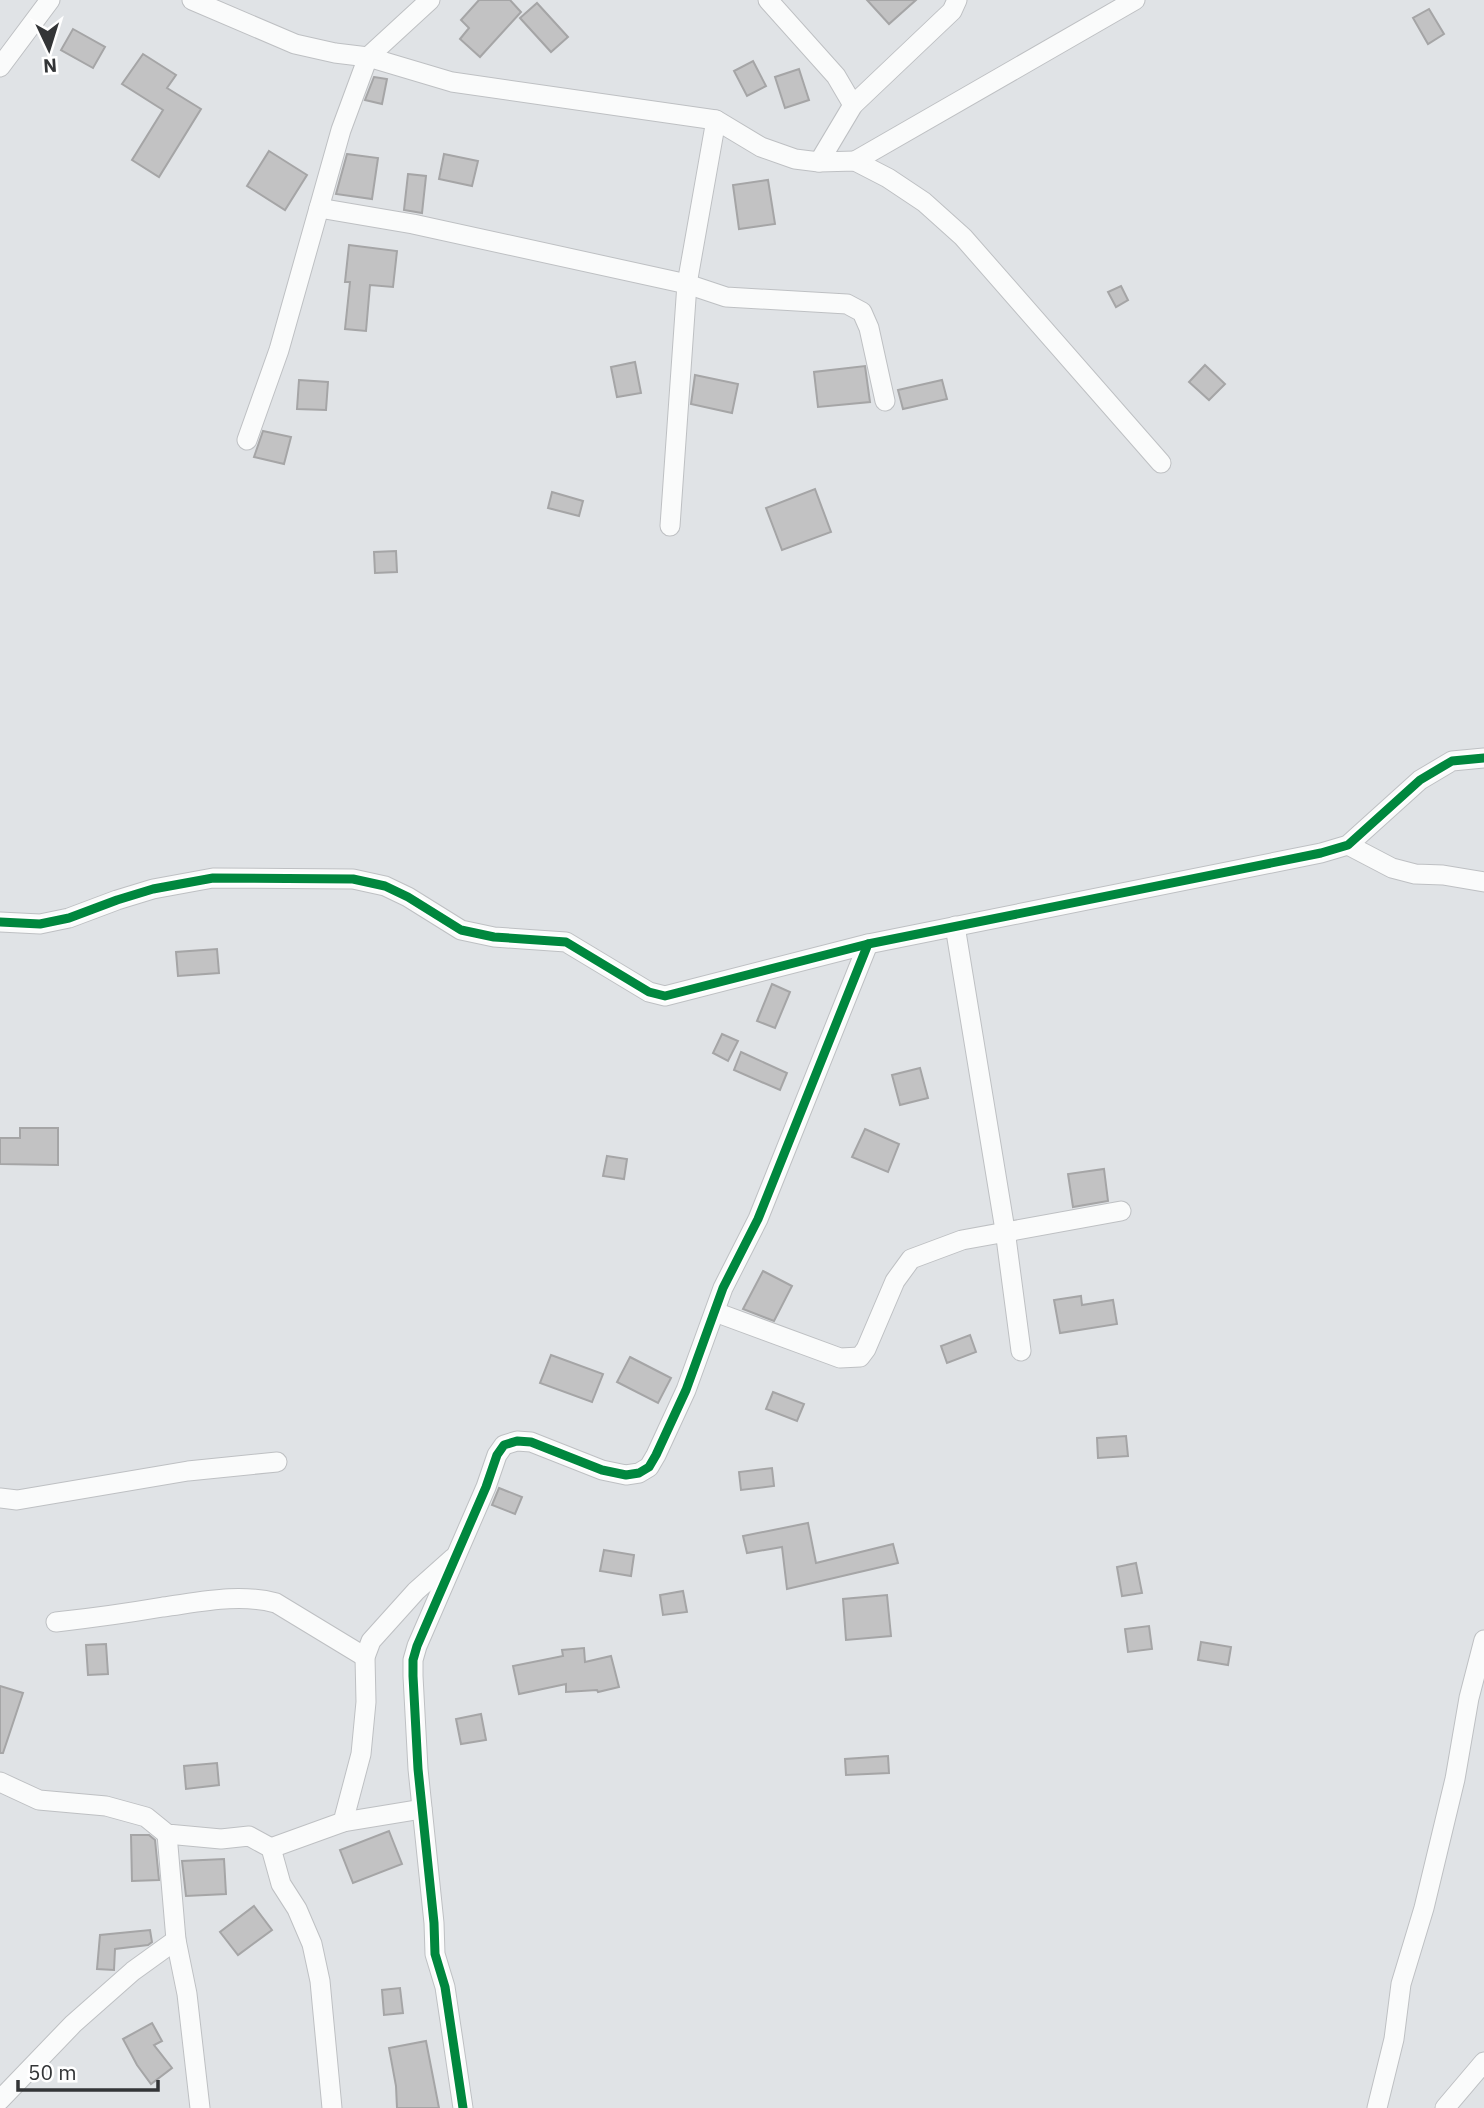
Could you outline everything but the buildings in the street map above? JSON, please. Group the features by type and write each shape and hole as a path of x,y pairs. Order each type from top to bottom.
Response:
{"street":[{"path":"0,67 50,0"},
{"path":"192,0 295,44 368,57 452,82 716,120 761,147 794,159 819,162 855,161 1135,0"},
{"path":"247,440 279,350 341,130 368,57 430,0"},
{"path":"768,0 836,76 853,105"},
{"path":"819,162 853,105 952,11 957,0"},
{"path":"670,526 687,284 716,120"},
{"path":"855,161 888,178 924,202 962,237 1161,463"},
{"path":"319,208 413,224 687,284 726,297 847,303 862,312 869,328 885,401"},
{"path":"0,922 50,922 153,889 213,878 353,879 385,886 461,930 494,937 566,942 649,992 665,996 868,944 1308,856 1348,845 1420,780 1452,761 1484,758"},
{"path":"1348,845 1392,868 1415,874 1443,874 1484,882"},
{"path":"955,926 1005,1230 1021,1350"},
{"path":"463,2108 445,1987 435,1954 422,1809 413,1660 486,1488 497,1455 504,1445 531,1441 602,1470 626,1475 639,1473 649,1467 686,1390 732,1270 758,1219 868,944"},
{"path":"715,1312 841,1358 860,1357 866,1349 895,1281 911,1259 962,1240 1005,1230 1121,1211"},
{"path":"0,1498 17,1500 188,1471 277,1462"},
{"path":"343,1822 363,1742 365,1657 371,1641 416,1591 456,1555"},
{"path":"56,1622 246,1597 276,1603 365,1657"},
{"path":"1377,2108 1394,2039 1401,1984 1424,1908 1484,1640"},
{"path":"0,1783 39,1800 106,1806 146,1817 167,1834 222,1839 248,1836 271,1848 281,1884 297,1909 312,1944 320,1981 332,2108"},
{"path":"271,1848 343,1822 422,1809"},
{"path":"167,1834 176,1940 187,1994 201,2108"},
{"path":"0,2100 73,2024 133,1971 176,1940"},
{"path":"1445,2108 1484,2062"}],"cycle path":[{"path":"0,922 40,924 69,918 153,889 213,878 353,879 385,886 461,930 494,937 566,942 649,992 665,996 868,944 1321,853 1348,845 1420,780 1452,761 1484,758"},
{"path":"463,2108 445,1987 435,1954 418,1769 413,1676 413,1660 417,1646 486,1487 497,1455 504,1445 517,1441 531,1442 602,1470 626,1475 639,1473 649,1467 686,1390 723,1288 758,1219 868,944"}]}
